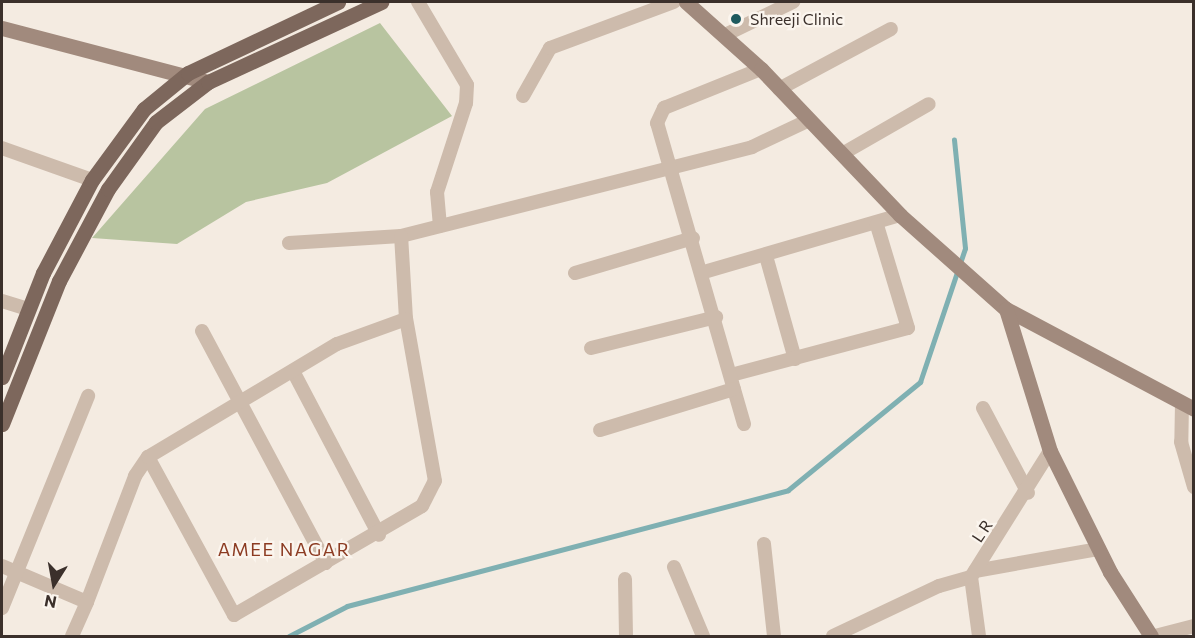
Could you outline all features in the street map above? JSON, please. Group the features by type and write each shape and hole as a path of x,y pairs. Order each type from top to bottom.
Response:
{"main road":[{"path":"2,377 28,309 92,180 144,109 188,73 338,2"},
{"path":"2,424 59,281 108,189 156,122 208,82 381,2"}],"street":[{"path":"418,2 467,85 466,103 437,192 440,226"},
{"path":"523,96 550,48 675,2"},
{"path":"686,2 761,69 900,215 1006,309 1188,406 1181,442 1194,487"},
{"path":"725,35 793,2"},
{"path":"2,28 111,59 188,73 208,82"},
{"path":"779,89 891,29"},
{"path":"744,424 704,272 669,165 658,114 761,69"},
{"path":"842,154 929,104"},
{"path":"289,243 401,236 669,165 771,141 809,120"},
{"path":"2,148 92,180"},
{"path":"704,272 877,225 900,215"},
{"path":"730,375 908,328 877,225"},
{"path":"148,457 228,613 239,615 326,563 379,535 422,506 435,481 406,319 401,236"},
{"path":"575,273 693,238"},
{"path":"766,256 795,359"},
{"path":"2,301 28,309"},
{"path":"1006,309 1050,451 1099,549 1153,636 1194,626"},
{"path":"591,348 716,317"},
{"path":"72,636 135,476 148,457 237,401 337,344 406,319"},
{"path":"202,331 237,401 326,563"},
{"path":"293,371 379,535"},
{"path":"600,430 734,390"},
{"path":"2,608 15,571 88,396"},
{"path":"983,408 1028,492"},
{"name":"L R","path":"973,574 1028,492 1050,451"},
{"path":"765,544 774,636"},
{"path":"833,636 939,586 973,574 1099,549"},
{"path":"2,566 87,602"},
{"path":"674,567 703,636"},
{"path":"973,574 980,636"},
{"path":"625,579 626,636"}],"green space":[{"path":"380,23 452,116 327,183 246,202 177,244 92,238 205,109"}],"waterway":[{"path":"289,636 347,606 788,490 920,382 965,248 954,140"}],"place":[{"name":"Shreeji Clinic","path":"736,19"}],"district":[{"name":"AMEE NAGAR","path":"284,549"}]}
